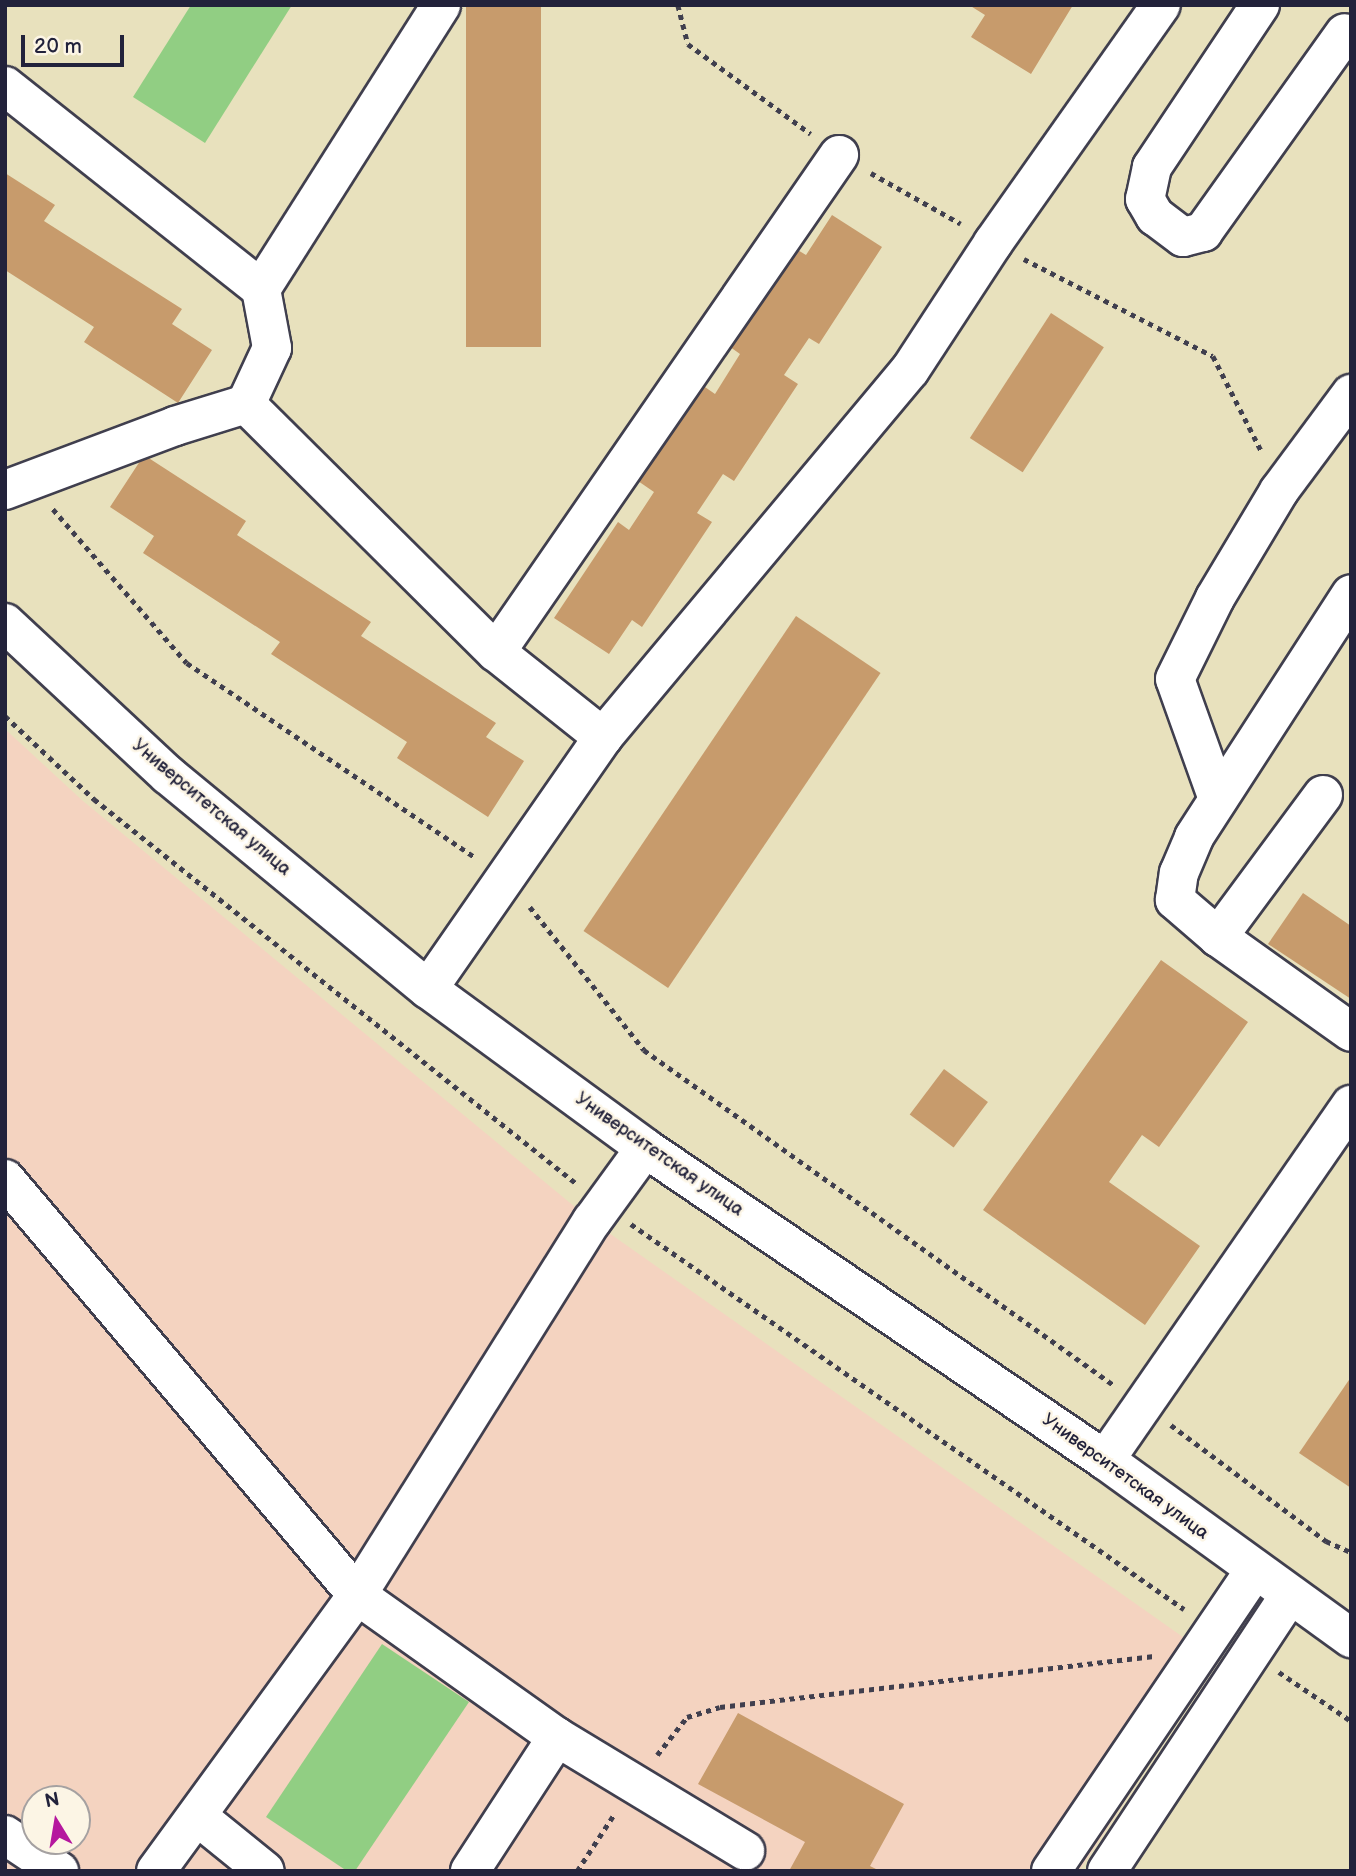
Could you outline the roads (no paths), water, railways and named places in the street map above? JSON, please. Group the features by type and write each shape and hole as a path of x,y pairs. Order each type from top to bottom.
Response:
{"main road":[{"path":"261,289 440,5"},
{"path":"428,989 603,737 910,370 993,243 1161,5"},
{"path":"1260,5 1152,167 1145,199 1155,216 1183,237 1203,232 1345,33"},
{"path":"5,86 261,289 272,348 246,404 174,426 17,486"},
{"path":"496,652 839,155"},
{"path":"1219,799 1175,679 1215,598 1279,491 1351,394"},
{"path":"246,404 496,652 603,737"},
{"path":"1351,594 1194,837 1179,873 1175,900 1218,937 1351,1032"},
{"name":"Университетская улица","path":"5,623 168,775 428,989 645,1148 1105,1460 1254,1571 1351,1638"},
{"path":"1218,937 1323,795"},
{"path":"1105,1460 1351,1105"},
{"path":"156,1871 357,1595 592,1221 645,1148"},
{"path":"5,1179 357,1595 557,1737 745,1851"},
{"path":"1051,1871 1254,1571"},
{"path":"1107,1871 1289,1596"},
{"path":"470,1871 557,1737"},
{"path":"197,1816 265,1871"},
{"path":"5,1835 59,1871"}]}
